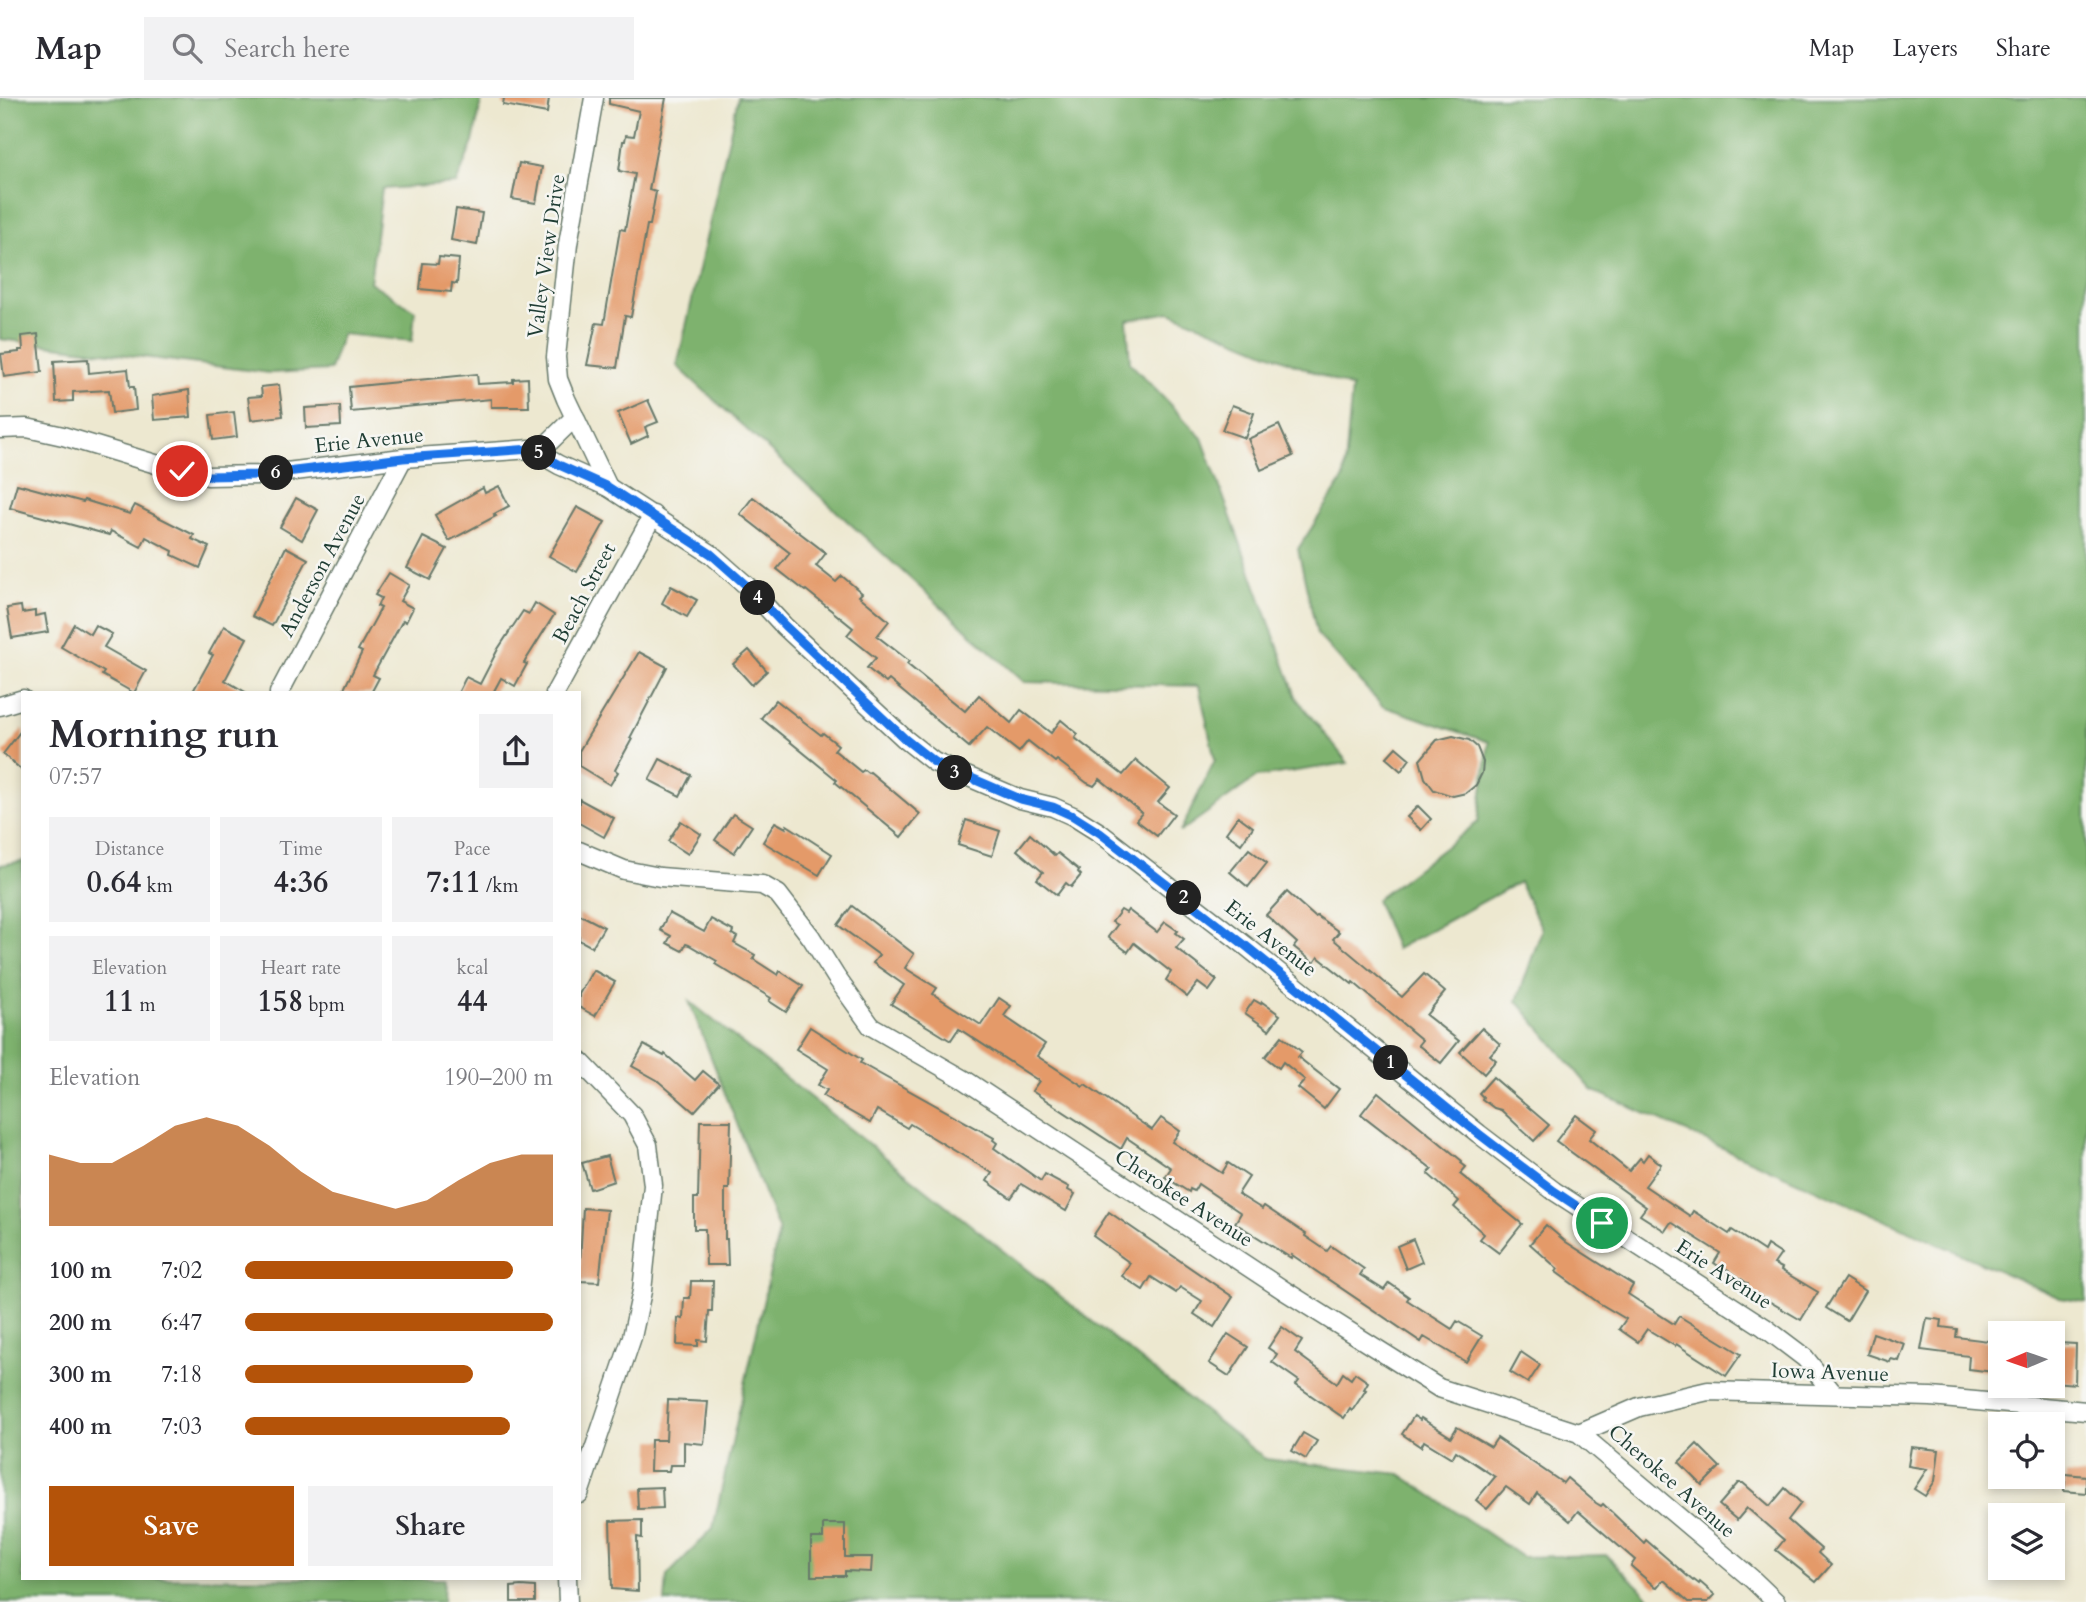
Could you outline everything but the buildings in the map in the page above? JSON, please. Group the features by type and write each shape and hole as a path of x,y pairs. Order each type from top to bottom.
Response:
{"street":[{"name":"Valley View Drive","path":"575,416 558,379 557,345 568,244 594,98"},
{"path":"538,453 575,416 608,487"},
{"name":"Erie Avenue","path":"0,429 27,428 63,436 159,465 208,476 261,475 403,458 531,449 608,487 711,554 905,739 934,762 1020,799 1053,807 1100,833 1554,1191 1764,1327 1805,1358 1833,1393"},
{"name":"Anderson Avenue","path":"280,691 403,458"},
{"name":"Beach Street","path":"556,691 653,515"},
{"path":"0,706 21,700"},
{"name":"Cherokee Avenue","path":"581,852 624,870 660,877 762,885 778,894 871,1026 965,1080 1273,1284 1440,1388 1579,1433 1776,1602"},
{"path":"581,1062 632,1115 648,1145 653,1185 642,1291 632,1337 581,1488"},
{"name":"Iowa Avenue","path":"1579,1433 1639,1407 1708,1391 1931,1397 2086,1411"},
{"path":"567,1580 568,1602"}],"green space":[{"path":"0,98 482,98 473,142 456,184 382,189 370,282 415,311 412,341 342,334 330,370 270,373 0,339"},
{"path":"738,98 2086,98 2086,1302 2060,1298 1592,1090 1517,1001 1542,929 1519,882 1396,949 1376,900 1478,822 1489,742 1382,706 1317,634 1298,549 1344,478 1352,388 1170,312 1127,320 1130,363 1202,438 1297,699 1348,763 1257,777 1180,832 1215,760 1199,686 1024,682 677,366"},
{"path":"21,861 21,1580 444,1580 443,1602 0,1602 0,865"},
{"path":"689,1001 1265,1459 1400,1474 1522,1557 1606,1555 1654,1602 665,1602 667,1576 713,1528 779,1231"}],"route":[{"path":"182,471 208,476 261,475 403,458 531,449 608,487 711,554 905,739 934,762 1020,799 1053,807 1100,833 1246,946 1479,1134 1554,1191 1602,1223"}]}
